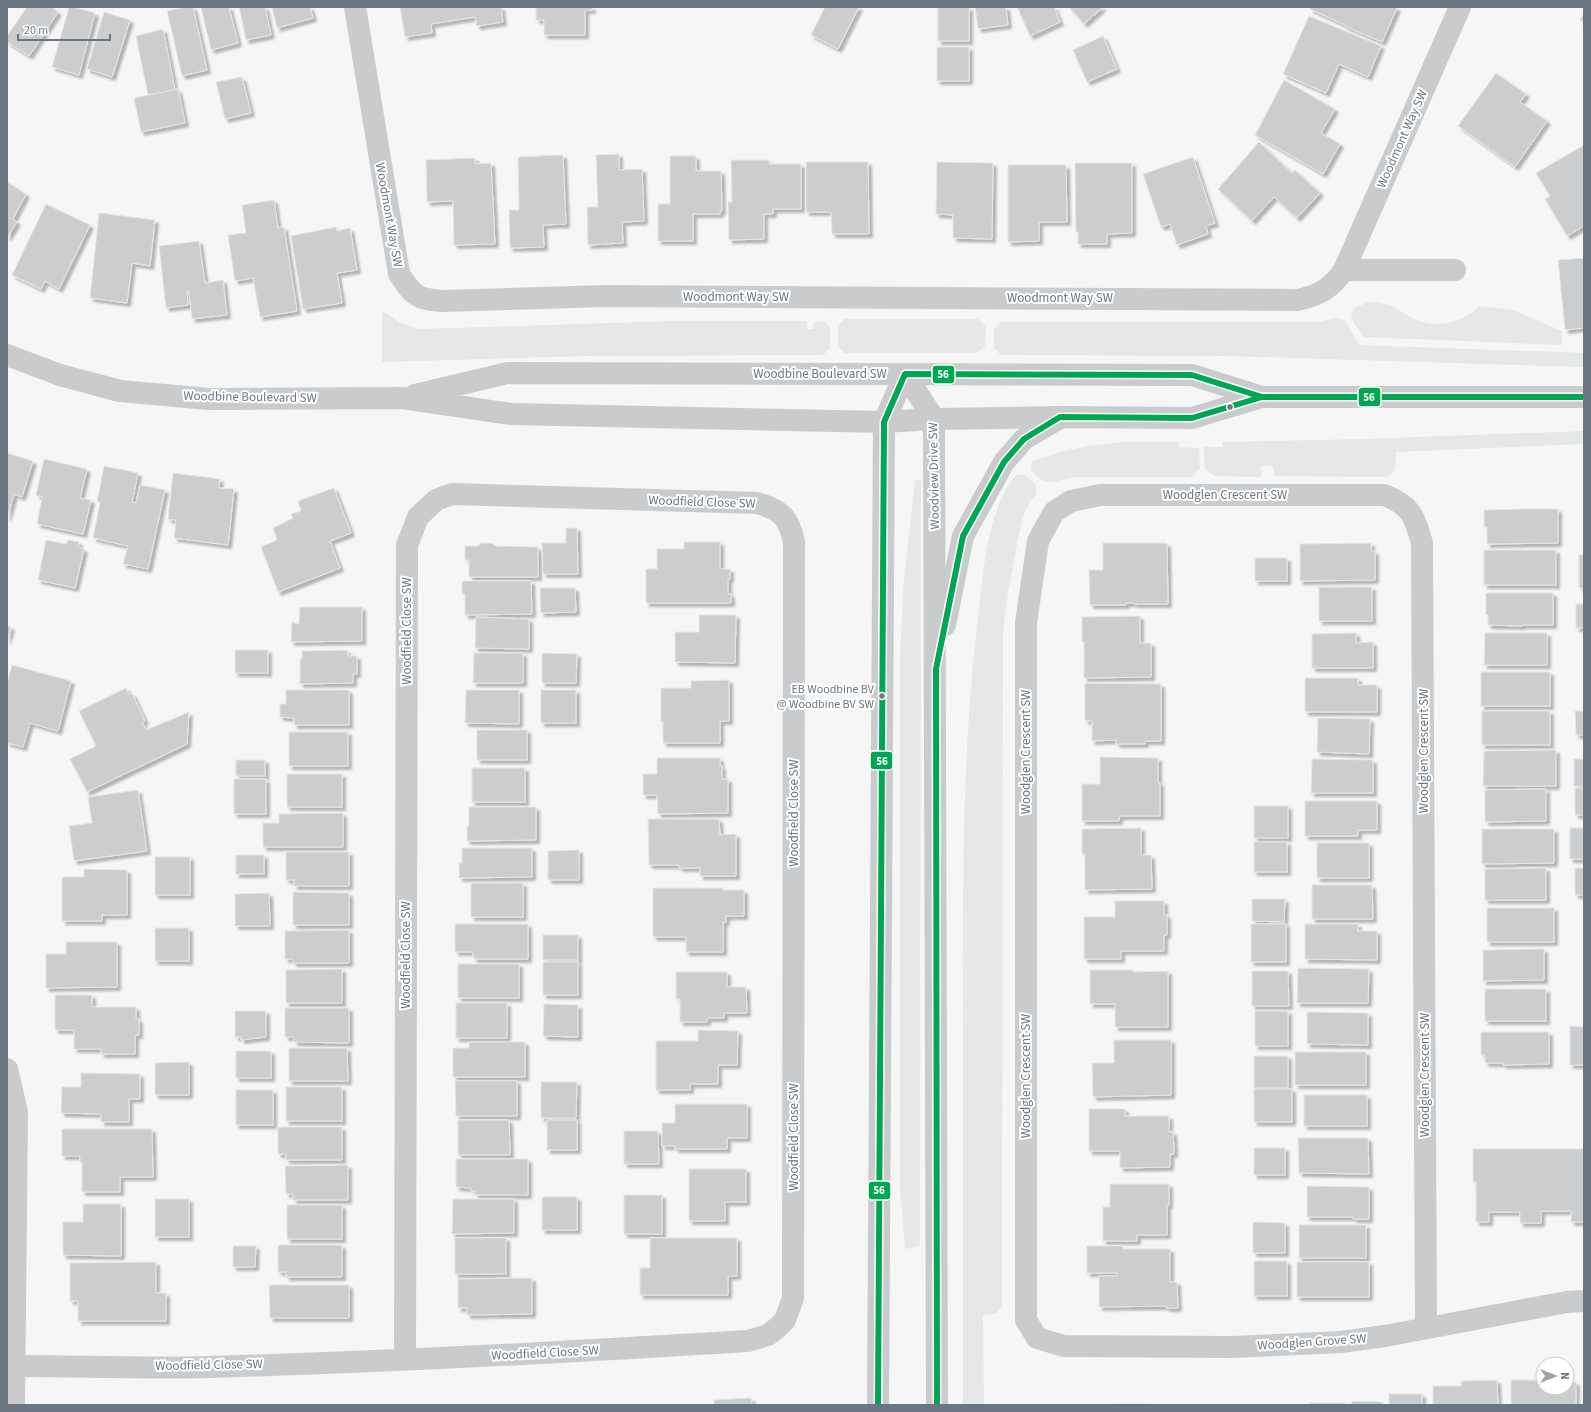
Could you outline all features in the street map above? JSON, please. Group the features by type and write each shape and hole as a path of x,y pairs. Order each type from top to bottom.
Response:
{"street":[{"name":"Woodmont Way SW","path":"355,7 399,274 410,291 424,300 443,301 605,296 1297,300 1310,297 1323,291 1336,282 1344,270 1460,7"},
{"path":"1344,270 1455,270"},
{"name":"Woodbine Boulevard SW","path":"7,355 60,375 120,390 209,399 402,398 511,414 884,422 934,419 1060,417 1192,418 1262,397 1584,397"},
{"name":"Woodbine Boulevard SW","path":"402,398 508,373 1192,375 1262,397"},
{"path":"878,1405 884,422 905,374"},
{"name":"Woodview Drive SW","path":"905,374 934,419 936,670 937,1405"},
{"path":"936,670 963,536 1004,462 1024,439 1060,417"},
{"name":"Woodfield Close SW","path":"14,1366 208,1367 405,1359 602,1350 748,1341 768,1335 785,1320 794,1298 794,542 791,528 783,515 772,508 757,503 452,494 436,500 418,517 407,545 405,1359"},
{"name":"Woodglen Crescent SW","path":"1037,1338 1026,1320 1026,623 1038,541 1054,512 1071,502 1100,495 1384,495 1398,500 1410,510 1416,522 1422,543 1426,1328"},
{"path":"7,1069 17,1112 14,1405"},
{"name":"Woodglen Grove SW","path":"1037,1338 1064,1346 1232,1347 1341,1342 1386,1336 1567,1302 1584,1301"}],"shaded area":[{"path":"1378,302 1393,307 1414,319 1432,324 1449,323 1458,320 1473,312 1480,306 1513,310 1562,331 1562,345 1363,337 1351,318 1354,308 1366,303"},
{"path":"382,311 399,322 419,329 673,321 806,321 807,329 813,329 814,322 824,321 830,328 830,348 823,355 586,356 382,362"},
{"path":"1334,318 1345,320 1359,345 1584,353 1584,367 1227,356 1001,355 994,348 994,329 1001,322 1318,322"},
{"path":"845,319 978,319 986,326 985,346 977,353 845,353 838,346 838,326"},
{"path":"1584,431 1584,444 1396,452 1395,470 1388,477 1274,476 1273,466 1261,466 1261,477 1215,476 1205,470 1204,447 1222,447 1222,442 1364,439"},
{"path":"1127,442 1179,442 1179,447 1199,448 1200,469 1192,477 1076,477 1051,482 1042,480 1031,471 1032,462 1067,450"},
{"path":"1016,475 1025,475 1036,485 1036,495 1030,501 1022,519 1008,592 1003,634 1002,1306 996,1314 983,1315 984,1405 963,1405 963,894 968,723 979,609 989,539 999,504"},
{"path":"915,480 921,480 920,1246 905,1249 900,1187 900,660 903,590"}],"building":[{"path":"27,7 51,7 58,12 29,56 7,42 7,36"},
{"path":"69,7 95,13 79,75 52,67"},
{"path":"193,7 207,70 182,76 167,11"},
{"path":"201,7 229,7 238,43 211,50"},
{"path":"239,7 265,7 271,35 246,40"},
{"path":"272,7 310,7 313,18 277,28"},
{"path":"400,7 501,7 503,22 477,26 475,17 431,24 432,33 405,37"},
{"path":"536,7 592,7 592,10 585,10 585,35 544,35 544,20 536,20"},
{"path":"825,7 859,7 838,49 811,35"},
{"path":"938,7 969,7 969,41 938,41"},
{"path":"975,7 1006,7 1008,25 978,29"},
{"path":"1017,7 1054,7 1060,22 1030,36"},
{"path":"1069,7 1103,7 1084,24"},
{"path":"1311,7 1397,8 1382,42 1310,9"},
{"path":"104,12 130,20 112,77 87,69"},
{"path":"1584,12 1584,22 1580,20"},
{"path":"1309,16 1381,46 1368,77 1339,64 1326,93 1283,74"},
{"path":"163,29 175,90 148,95 136,36"},
{"path":"1103,36 1117,69 1087,82 1073,50"},
{"path":"937,47 969,47 969,81 937,81"},
{"path":"1496,73 1526,94 1520,102 1547,121 1515,167 1458,126"},
{"path":"242,77 251,113 225,119 216,82"},
{"path":"1284,80 1335,109 1321,133 1340,144 1323,174 1255,135"},
{"path":"178,89 185,123 141,132 134,98"},
{"path":"1259,142 1292,173 1295,170 1320,193 1297,218 1274,197 1252,221 1218,189"},
{"path":"1584,145 1584,226 1567,236 1545,199 1550,196 1536,173"},
{"path":"619,154 619,170 642,169 644,221 622,222 623,243 588,245 587,207 598,207 596,155"},
{"path":"563,155 566,224 543,225 544,247 510,248 509,210 519,210 518,157"},
{"path":"670,156 696,156 696,171 721,171 722,211 720,211 720,214 693,214 693,241 658,241 658,204 670,204"},
{"path":"1193,157 1215,223 1206,226 1208,234 1177,245 1170,224 1161,227 1143,174"},
{"path":"475,158 475,164 491,163 495,244 454,245 453,201 427,202 426,160"},
{"path":"731,160 769,160 769,164 801,164 801,209 773,209 773,214 764,214 764,239 729,240 728,202 732,202"},
{"path":"806,162 868,162 869,234 832,234 831,212 806,212"},
{"path":"937,162 993,163 992,239 953,238 953,215 936,214"},
{"path":"1075,163 1132,163 1132,233 1107,234 1107,244 1078,244 1078,232 1076,232"},
{"path":"1008,165 1066,165 1067,222 1039,222 1039,241 1008,242"},
{"path":"7,182 26,194 13,219 17,222 7,238"},
{"path":"274,200 278,228 284,227 297,311 260,317 253,278 235,281 228,235 246,233 242,205"},
{"path":"46,204 90,225 59,289 45,281 41,289 12,275"},
{"path":"99,213 155,220 150,266 132,263 127,303 90,298"},
{"path":"336,227 337,231 350,228 357,270 337,273 342,303 303,309 291,236"},
{"path":"199,241 205,283 223,280 227,315 192,319 189,291 187,291 188,305 166,308 159,246"},
{"path":"1584,258 1584,328 1565,330 1558,260"},
{"path":"7,453 33,461 22,497 14,494 7,518"},
{"path":"44,459 87,469 80,498 91,500 83,534 37,524 42,497 36,495"},
{"path":"104,466 138,473 132,502 136,503 140,485 165,490 148,569 123,564 128,546 93,538 100,502 97,502"},
{"path":"173,473 220,479 219,488 234,489 228,545 174,538 176,520 168,519"},
{"path":"334,488 351,533 330,541 340,568 278,592 261,547 277,540 273,528 293,518 291,514 301,511 298,501"},
{"path":"1558,509 1558,543 1487,544 1487,527 1484,527 1484,510"},
{"path":"566,528 577,528 578,574 543,574 542,543 566,543"},
{"path":"46,540 66,544 68,540 79,542 78,547 84,549 75,588 38,580"},
{"path":"684,542 720,542 720,569 730,569 728,594 731,594 731,603 646,603 646,569 657,569 657,549 684,549"},
{"path":"481,543 492,543 495,546 538,547 538,577 469,577 469,560 465,560 465,546 478,546"},
{"path":"1103,543 1167,543 1168,604 1126,603 1126,605 1090,605 1089,570 1103,570"},
{"path":"1371,543 1371,551 1375,551 1375,580 1300,581 1300,544"},
{"path":"1484,550 1556,550 1556,585 1484,585"},
{"path":"1579,555 1584,555 1584,588 1579,588"},
{"path":"1255,558 1287,558 1287,581 1255,581"},
{"path":"462,581 531,581 532,614 465,615 465,594 462,594"},
{"path":"1319,587 1372,587 1372,621 1319,621"},
{"path":"540,588 575,588 576,612 541,613"},
{"path":"1486,593 1553,593 1553,625 1488,625 1488,615 1486,615"},
{"path":"1576,604 1584,604 1584,628 1576,628"},
{"path":"300,607 362,607 362,641 291,642 292,622 299,624"},
{"path":"699,615 736,615 735,663 675,662 675,632 699,632"},
{"path":"1140,616 1140,643 1151,643 1151,677 1084,678 1082,617"},
{"path":"476,617 529,619 529,649 475,648"},
{"path":"7,626 11,627 7,641"},
{"path":"1356,633 1356,643 1373,642 1373,668 1312,668 1312,634"},
{"path":"1485,633 1547,633 1547,665 1484,665"},
{"path":"235,650 268,650 268,673 235,673"},
{"path":"347,650 348,656 357,656 357,674 353,674 353,683 300,684 300,659 302,659 302,651"},
{"path":"474,653 523,653 523,683 473,683"},
{"path":"542,653 577,654 576,683 542,683"},
{"path":"12,665 71,681 58,731 30,723 23,747 7,743 7,684"},
{"path":"1481,672 1550,672 1550,706 1481,706"},
{"path":"1305,678 1358,678 1358,685 1377,685 1377,712 1305,712"},
{"path":"729,680 729,721 720,721 720,743 663,743 663,722 661,722 661,688 691,688 691,681"},
{"path":"1085,683 1161,684 1161,741 1145,741 1145,744 1116,744 1116,740 1092,741 1092,721 1085,721"},
{"path":"126,688 129,695 132,693 145,721 142,722 146,730 189,712 187,744 87,792 70,759 96,746 79,711"},
{"path":"286,690 349,690 349,725 294,725 294,718 280,717 280,704 286,704"},
{"path":"466,690 519,690 519,724 465,723"},
{"path":"541,690 576,690 576,723 541,723"},
{"path":"1482,711 1550,711 1550,745 1482,745"},
{"path":"1575,711 1584,711 1584,735 1576,735"},
{"path":"1318,718 1370,719 1369,754 1317,752"},
{"path":"477,730 527,730 527,760 477,760"},
{"path":"289,732 348,732 348,766 289,766"},
{"path":"1556,750 1556,786 1483,786 1484,751"},
{"path":"1100,757 1158,758 1160,816 1119,816 1119,821 1082,821 1082,784 1100,784"},
{"path":"657,758 720,758 720,766 722,766 722,779 728,779 728,813 658,814 657,795 643,795 643,774 657,774"},
{"path":"1312,759 1373,760 1373,793 1311,793"},
{"path":"1574,759 1584,759 1584,786 1574,786"},
{"path":"236,760 265,760 265,776 236,776"},
{"path":"472,768 525,768 525,802 472,802"},
{"path":"287,774 342,774 342,807 287,807"},
{"path":"234,779 266,779 266,814 234,814"},
{"path":"1575,788 1584,788 1584,815 1575,815"},
{"path":"1546,789 1546,821 1485,822 1485,790"},
{"path":"138,790 147,851 74,861 69,826 92,823 88,797"},
{"path":"1305,801 1377,801 1377,830 1358,830 1358,836 1305,836"},
{"path":"1254,806 1288,806 1288,838 1254,838"},
{"path":"469,807 536,807 536,840 467,841"},
{"path":"343,813 343,847 263,847 263,823 279,823 279,814"},
{"path":"648,819 719,819 720,835 736,834 736,876 700,876 700,868 679,868 679,865 649,865"},
{"path":"1141,828 1141,855 1151,855 1152,889 1085,890 1085,854 1082,854 1082,829"},
{"path":"1570,828 1584,828 1584,859 1570,859"},
{"path":"1482,829 1554,829 1554,863 1482,864"},
{"path":"1254,842 1287,842 1287,872 1254,872"},
{"path":"1317,843 1369,843 1369,878 1317,878"},
{"path":"462,848 532,848 532,877 459,878 459,863 462,863"},
{"path":"579,850 579,880 548,880 548,851"},
{"path":"286,852 349,852 349,886 294,886 294,880 286,880"},
{"path":"236,855 264,855 264,874 236,874"},
{"path":"155,857 190,857 190,895 155,895"},
{"path":"1546,868 1546,900 1485,900 1485,869"},
{"path":"1575,868 1584,868 1584,895 1575,895"},
{"path":"84,869 127,870 127,915 102,915 102,921 62,921 62,877 84,877"},
{"path":"471,883 523,883 523,917 471,917"},
{"path":"1312,885 1372,885 1373,919 1312,919"},
{"path":"653,888 723,888 723,890 744,890 744,916 726,916 726,922 723,922 723,952 686,952 686,937 653,937"},
{"path":"293,892 349,893 349,925 293,925"},
{"path":"269,893 270,926 235,926 235,894"},
{"path":"1252,899 1285,899 1284,922 1252,921"},
{"path":"1115,901 1164,901 1164,915 1167,915 1167,935 1164,935 1164,951 1121,951 1121,959 1084,959 1084,917 1115,917"},
{"path":"1487,908 1554,908 1554,942 1487,942"},
{"path":"455,924 528,924 528,959 475,959 473,958 473,952 455,952"},
{"path":"1251,924 1286,924 1286,962 1251,962"},
{"path":"1305,924 1358,924 1358,931 1377,931 1377,960 1305,959"},
{"path":"155,928 189,928 189,961 155,961"},
{"path":"349,930 349,963 293,963 293,959 285,959 285,931"},
{"path":"543,935 578,935 578,960 543,960"},
{"path":"66,942 117,942 117,987 46,988 46,954 66,954"},
{"path":"1544,949 1544,980 1483,981 1483,950"},
{"path":"543,962 578,962 578,995 543,995"},
{"path":"458,964 519,964 519,998 458,998"},
{"path":"1298,968 1369,969 1368,1003 1297,1003"},
{"path":"342,969 342,1003 286,1003 286,970"},
{"path":"1090,970 1133,970 1133,972 1168,971 1168,1027 1115,1027 1115,1004 1090,1004"},
{"path":"1252,971 1288,971 1289,1006 1252,1006"},
{"path":"676,972 727,972 727,987 746,987 747,1013 724,1013 724,1018 707,1018 707,1022 680,1022 680,999 676,999"},
{"path":"1485,989 1546,989 1546,1021 1485,1021"},
{"path":"55,995 92,995 92,1007 136,1007 136,1019 139,1019 139,1035 135,1035 135,1054 101,1054 101,1049 74,1049 74,1030 55,1030"},
{"path":"456,1003 507,1003 507,1038 456,1038"},
{"path":"544,1004 578,1005 578,1037 543,1036"},
{"path":"285,1008 349,1008 349,1043 294,1042 294,1037 285,1037"},
{"path":"235,1011 266,1011 266,1037 241,1040 241,1037 235,1037"},
{"path":"1255,1011 1288,1011 1288,1046 1255,1046"},
{"path":"1307,1012 1368,1013 1368,1045 1307,1044"},
{"path":"1570,1026 1584,1027 1584,1065 1570,1065"},
{"path":"698,1030 738,1031 737,1065 718,1065 718,1084 690,1084 690,1090 656,1090 656,1041 698,1041"},
{"path":"1481,1032 1549,1032 1549,1064 1503,1065 1503,1063 1485,1063 1485,1055 1481,1055"},
{"path":"1114,1040 1171,1040 1171,1095 1093,1097 1092,1063 1114,1063"},
{"path":"525,1042 525,1077 453,1077 453,1048 469,1048 469,1043"},
{"path":"289,1048 347,1048 348,1081 289,1081"},
{"path":"236,1051 271,1051 271,1078 236,1078"},
{"path":"1295,1052 1366,1052 1366,1085 1295,1085"},
{"path":"1254,1056 1288,1056 1288,1088 1254,1088"},
{"path":"189,1062 189,1095 155,1095 155,1063"},
{"path":"81,1073 140,1074 140,1099 129,1099 129,1122 101,1122 101,1114 61,1113 62,1087 81,1087"},
{"path":"455,1081 517,1081 517,1116 456,1116"},
{"path":"541,1082 577,1082 576,1118 541,1118"},
{"path":"286,1087 342,1087 342,1121 286,1121"},
{"path":"1254,1089 1292,1089 1292,1122 1254,1122"},
{"path":"236,1090 273,1090 273,1125 236,1125"},
{"path":"1304,1095 1367,1095 1367,1126 1304,1126"},
{"path":"675,1104 747,1104 747,1138 727,1138 727,1149 675,1149 675,1146 662,1146 662,1123 675,1123"},
{"path":"1089,1109 1125,1109 1125,1116 1169,1116 1169,1132 1173,1132 1174,1150 1174,1154 1170,1154 1170,1167 1120,1168 1120,1151 1089,1151"},
{"path":"458,1120 509,1120 510,1155 458,1155"},
{"path":"547,1120 577,1120 577,1150 547,1150"},
{"path":"278,1127 342,1127 342,1160 286,1160 286,1154 278,1154"},
{"path":"62,1129 152,1129 153,1177 120,1177 120,1192 82,1192 82,1163 80,1163 80,1156 62,1156"},
{"path":"624,1131 658,1131 659,1164 624,1164"},
{"path":"1298,1138 1368,1138 1369,1174 1299,1173"},
{"path":"1254,1148 1285,1148 1285,1175 1254,1175"},
{"path":"1473,1149 1584,1149 1584,1222 1571,1222 1571,1211 1541,1211 1541,1223 1520,1223 1520,1212 1489,1212 1489,1222 1476,1222 1476,1182 1473,1182"},
{"path":"456,1159 528,1159 528,1195 475,1195 475,1191 471,1191 471,1188 456,1187"},
{"path":"348,1165 348,1200 293,1200 293,1194 286,1194 285,1166"},
{"path":"689,1169 746,1169 746,1202 725,1202 725,1221 689,1221"},
{"path":"1110,1184 1169,1184 1167,1235 1137,1235 1137,1241 1103,1241 1103,1207 1110,1207"},
{"path":"1307,1186 1369,1187 1369,1219 1353,1219 1353,1217 1307,1217"},
{"path":"624,1195 662,1195 662,1234 624,1234"},
{"path":"542,1197 577,1197 577,1230 542,1230"},
{"path":"155,1199 189,1199 189,1237 155,1237"},
{"path":"453,1199 514,1199 514,1233 452,1234"},
{"path":"83,1204 121,1204 121,1256 63,1255 63,1222 83,1222"},
{"path":"287,1205 342,1205 342,1239 287,1239"},
{"path":"1253,1222 1285,1223 1285,1253 1253,1253"},
{"path":"1299,1225 1366,1225 1366,1258 1299,1258"},
{"path":"455,1238 506,1238 506,1274 455,1274"},
{"path":"650,1238 737,1238 737,1276 728,1276 728,1295 640,1295 640,1268 650,1268"},
{"path":"278,1245 342,1245 342,1277 286,1277 286,1272 278,1272"},
{"path":"233,1246 256,1246 255,1267 233,1267"},
{"path":"1087,1246 1123,1246 1123,1249 1170,1249 1170,1282 1177,1282 1178,1308 1166,1308 1166,1306 1099,1307 1099,1276 1117,1276 1117,1273 1087,1273"},
{"path":"1254,1261 1287,1261 1287,1296 1254,1296"},
{"path":"156,1262 156,1293 166,1293 166,1321 78,1321 78,1301 70,1301 70,1263"},
{"path":"1297,1262 1369,1262 1369,1297 1297,1297"},
{"path":"532,1278 532,1314 467,1315 467,1308 458,1308 458,1279"},
{"path":"269,1285 349,1285 349,1318 270,1318"},
{"path":"1497,1380 1498,1405 1433,1405 1433,1386 1461,1386 1461,1381"},
{"path":"1511,1380 1535,1380 1535,1396 1575,1396 1576,1382 1576,1405 1511,1405"},
{"path":"1389,1394 1422,1394 1422,1405 1389,1405"},
{"path":"751,1398 752,1405 714,1405 714,1400"},
{"path":"1352,1401 1383,1402 1383,1405 1352,1405"},
{"path":"1310,1403 1345,1403 1345,1405 1310,1405"},
{"path":"1149,1404 1149,1405 1114,1405"}],"transit line":[{"name":"56","path":"878,1405 884,422 905,374 1192,375 1262,397 1584,397"},
{"name":"56","path":"937,1405 936,669 963,536 1004,462 1024,439 1060,417 1192,418 1262,397 1268,397"}],"place":[{"name":"EB Woodbine BV @ Woodbine BV SW","path":"882,696"}]}
